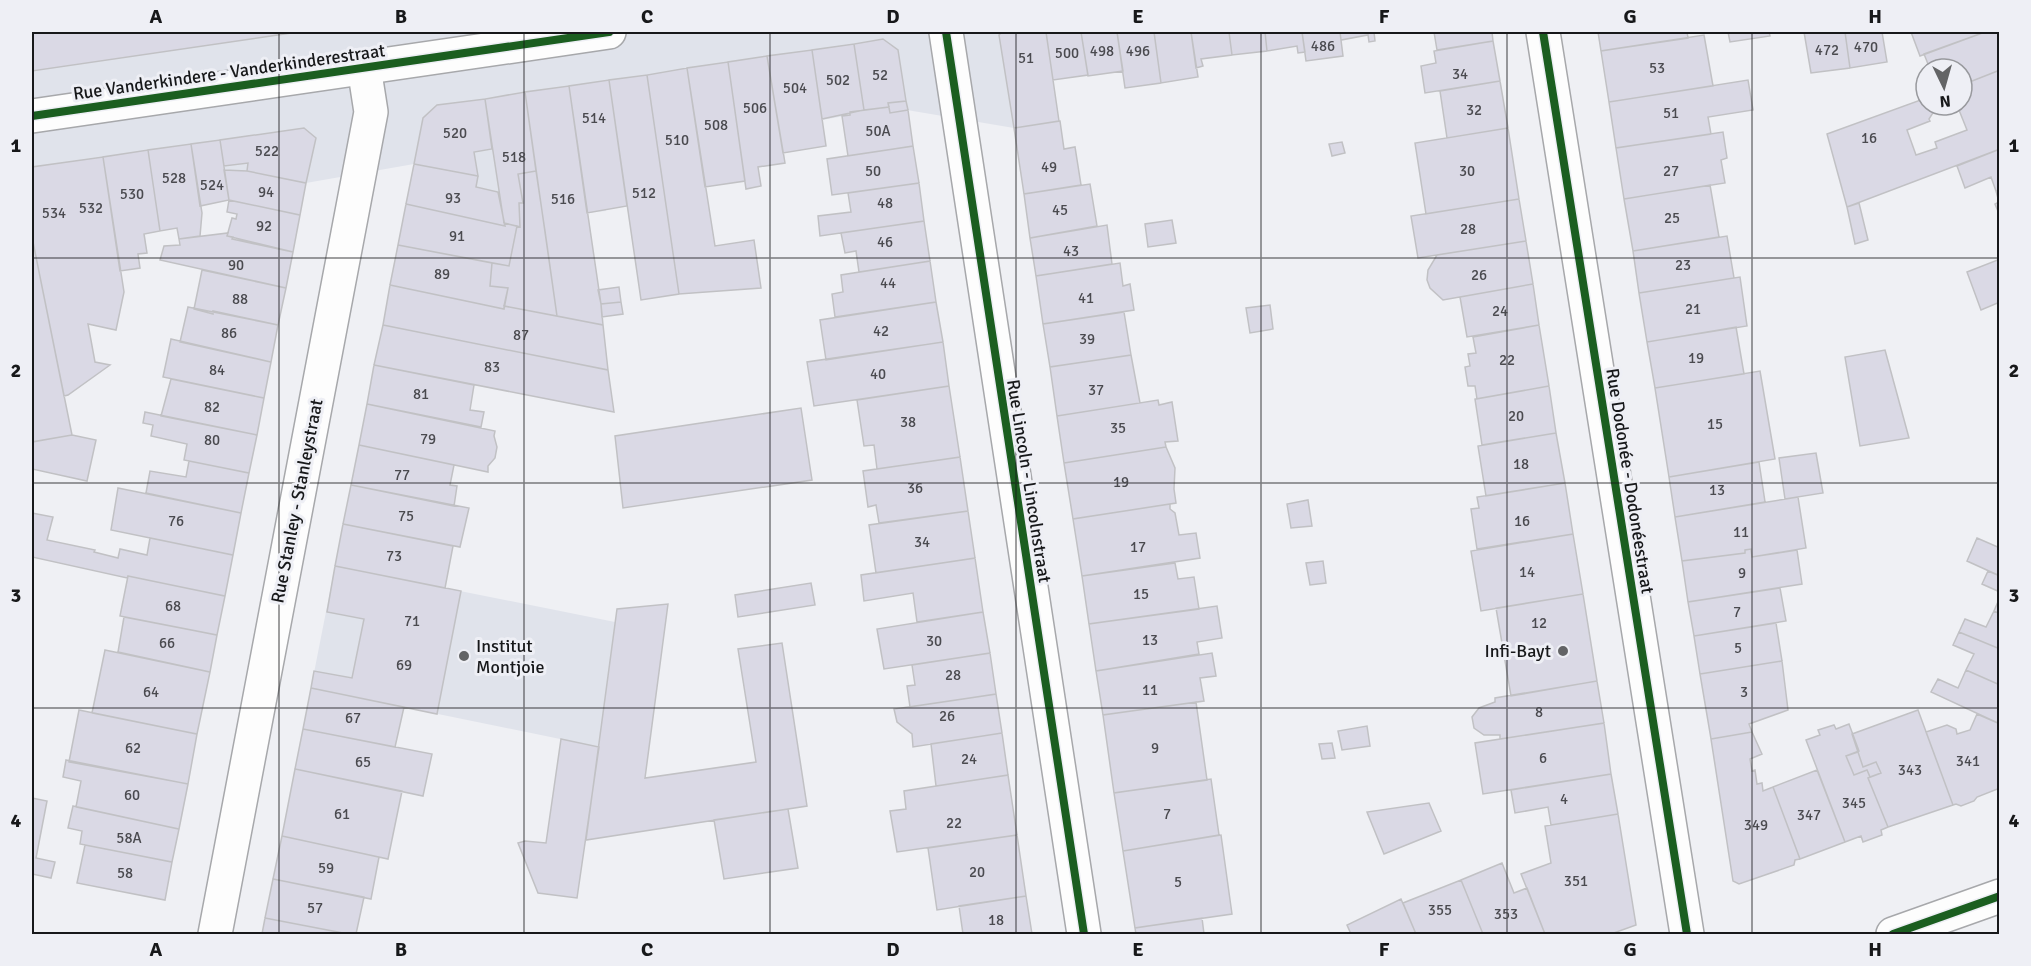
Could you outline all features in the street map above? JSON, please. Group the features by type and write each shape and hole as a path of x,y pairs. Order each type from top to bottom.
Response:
{"street":[{"name":"Rue Vanderkindere - Vanderkinderestraat","path":"32,116 609,32"},
{"name":"Rue Lincoln - Lincolnstraat","path":"946,32 1084,934"},
{"name":"Rue Dodonée - Dodonéestraat","path":"1543,32 1687,934"},
{"name":"Rue Stanley - Stanleystraat","path":"214,934 371,112 364,67"},
{"path":"1893,934 2000,896"}],"shaded area":[{"path":"32,32 1046,32 1059,121 1014,128 889,107 850,112 850,115 822,120 826,146 784,153 785,163 758,167 761,186 746,189 745,181 705,187 715,246 754,240 761,288 679,294 641,300 627,206 605,208 606,211 587,213 603,325 557,316 545,231 504,223 498,192 476,187 478,176 414,164 306,183 247,171 229,200 200,206 200,236 179,239 177,228 145,234 147,253 138,254 140,268 120,271 88,324 95,362 110,365 64,396 72,435 32,442"},
{"name":"Institut Montjoie","path":"335,566 615,622 599,747 311,688"}],"building":[{"path":"32,32 298,32 32,71"},
{"path":"1002,32 1046,32 1059,121 1014,128 999,35"},
{"path":"1046,32 1081,32 1088,75 1053,80"},
{"path":"1081,32 1117,32 1123,71 1088,76"},
{"path":"1117,32 1154,32 1161,83 1125,88"},
{"path":"1154,32 1191,32 1198,77 1161,83"},
{"path":"1191,32 1229,32 1232,55 1201,59 1203,66 1196,68"},
{"path":"1229,32 1265,32 1267,51 1232,55"},
{"path":"1265,32 1302,32 1305,52 1298,53 1297,46 1267,51"},
{"path":"1302,32 1340,32 1343,56 1306,61"},
{"path":"1340,32 1374,32 1375,41 1369,42 1368,35 1341,40"},
{"path":"1434,32 1492,32 1493,41 1437,50"},
{"path":"1598,32 1687,32 1688,38 1601,51"},
{"path":"1728,32 1769,32 1770,36 1730,42"},
{"path":"1804,32 1845,32 1850,68 1811,73"},
{"path":"1845,32 1882,32 1887,62 1850,68"},
{"path":"1911,32 1985,32 1920,56"},
{"path":"1985,32 2000,32 2000,70 1974,80 1974,57 1925,57 1924,54"},
{"path":"1704,35 1713,86 1609,102 1601,51"},
{"path":"883,39 898,50 906,101 888,103 889,107 864,110 854,44"},
{"path":"1493,41 1500,81 1425,93 1421,66 1436,63 1434,51"},
{"path":"854,44 864,110 822,119 812,50"},
{"path":"812,50 826,146 783,153 767,56"},
{"path":"767,56 785,163 758,167 761,186 746,189 728,62"},
{"path":"728,62 745,181 705,187 687,68"},
{"path":"687,68 715,246 754,240 761,288 679,294 647,75"},
{"path":"2000,70 2000,149 1847,207 1827,134 1914,102 1914,117 1930,117 1930,121 1907,130 1916,155 1937,148 1935,142 1967,130 1962,117 1974,117 1974,80"},
{"path":"647,75 679,294 641,300 609,80"},
{"path":"609,80 627,206 587,213 569,86"},
{"path":"1748,80 1753,110 1708,117 1711,134 1616,148 1609,102"},
{"path":"1500,81 1508,128 1447,138 1440,91"},
{"path":"569,86 603,325 557,316 525,92"},
{"path":"525,92 536,171 518,174 523,203 519,203 520,227 504,223 485,99"},
{"path":"485,99 492,149 474,152 478,176 414,164 423,118 437,105"},
{"path":"906,101 908,110 890,113 888,103"},
{"path":"889,107 890,113 908,110 913,146 848,156 842,116 850,115 850,112"},
{"path":"1060,121 1064,149 1075,147 1081,185 1024,194 1014,128"},
{"path":"304,128 316,138 306,183 247,171 248,163 224,166 220,140"},
{"path":"1508,128 1519,199 1426,214 1415,143"},
{"path":"1723,132 1727,158 1721,160 1725,183 1624,199 1616,148"},
{"path":"220,140 229,200 200,206 191,144"},
{"path":"1342,142 1345,153 1332,156 1329,144"},
{"path":"191,144 202,213 200,236 179,239 177,228 160,231 148,150"},
{"path":"913,146 919,183 832,195 827,159"},
{"path":"2000,149 2000,190 1996,191 1991,177 1965,188 1957,166"},
{"path":"148,150 160,231 144,234 147,253 138,254 140,268 120,271 103,157"},
{"path":"103,157 124,292 116,330 88,324 95,362 110,365 64,396 32,237 32,167"},
{"path":"414,164 478,176 476,187 498,192 505,226 406,204"},
{"path":"224,170 247,171 306,183 300,215 229,200"},
{"path":"536,171 557,316 504,306 508,288 490,286 492,263 509,266 517,226 520,227 519,203 523,203 518,174"},
{"path":"919,183 924,221 820,236 818,216 851,212 848,193"},
{"path":"1090,184 1097,226 1030,238 1024,194"},
{"path":"1710,185 1719,237 1633,251 1624,199"},
{"path":"2000,190 2000,216 1995,204 1999,202 1996,191"},
{"path":"1519,199 1526,241 1418,258 1411,216"},
{"path":"229,200 300,215 293,252 227,236 232,218 236,219 237,214 227,212"},
{"path":"1859,203 1868,240 1855,244 1847,207"},
{"path":"406,204 505,226 504,223 517,226 509,266 398,245"},
{"path":"1172,220 1176,243 1148,247 1145,224"},
{"path":"924,221 930,261 859,272 856,251 845,253 841,233"},
{"path":"1107,225 1112,264 1036,276 1030,238"},
{"path":"228,233 227,236 233,237 232,239 293,252 286,288 160,260 164,246 180,245 179,239"},
{"path":"1727,236 1734,278 1639,293 1633,251"},
{"path":"32,237 72,435 32,442"},
{"path":"1526,241 1533,284 1443,300 1430,288 1427,280 1428,270 1437,255"},
{"path":"398,245 492,263 490,286 508,288 504,309 390,285"},
{"path":"2000,259 2000,302 1981,310 1967,272"},
{"path":"930,261 936,302 835,317 832,294 843,292 841,275"},
{"path":"1120,263 1123,286 1130,284 1134,310 1043,324 1036,276"},
{"path":"202,270 286,288 278,325 194,309"},
{"path":"1740,277 1747,326 1647,342 1639,293"},
{"path":"1533,284 1539,325 1467,337 1460,297"},
{"path":"390,285 504,309 504,306 603,325 608,370 383,325"},
{"path":"619,287 621,302 601,304 598,290"},
{"path":"621,302 623,314 602,317 601,304"},
{"path":"936,302 943,342 826,360 820,320"},
{"path":"1270,305 1273,329 1250,333 1246,308"},
{"path":"188,307 278,325 271,362 180,342"},
{"path":"1124,312 1131,355 1050,367 1043,324"},
{"path":"383,325 608,370 614,412 374,365"},
{"path":"1539,325 1549,386 1477,399 1475,386 1468,386 1465,367 1470,366 1468,354 1476,353 1473,337"},
{"path":"1736,327 1744,374 1655,388 1647,342"},
{"path":"171,339 271,362 264,398 163,377"},
{"path":"943,342 949,386 814,406 807,362"},
{"path":"1885,350 1909,438 1860,446 1845,357"},
{"path":"1131,355 1140,403 1057,416 1050,367"},
{"path":"374,365 474,385 470,410 484,412 481,427 367,404"},
{"path":"1760,371 1775,459 1669,477 1655,388"},
{"path":"171,379 264,398 257,435 161,416"},
{"path":"949,386 960,457 877,469 874,445 864,446 857,400"},
{"path":"1549,386 1556,433 1482,445 1475,399"},
{"path":"1158,400 1159,405 1172,402 1178,441 1165,442 1166,447 1064,463 1057,416"},
{"path":"367,404 495,431 497,447 495,458 488,466 488,472 359,445"},
{"path":"801,408 812,480 623,508 615,436"},
{"path":"145,412 257,435 249,473 184,460 187,444 151,436 153,425 143,423"},
{"path":"1556,433 1565,483 1486,496 1478,446"},
{"path":"72,435 96,440 87,481 32,469 32,442"},
{"path":"359,445 454,465 450,485 457,486 454,506 351,485"},
{"path":"1166,447 1175,468 1176,503 1073,519 1064,463"},
{"path":"1816,453 1823,493 1785,499 1779,458"},
{"path":"960,457 968,511 879,523 876,505 868,507 863,471"},
{"path":"189,461 249,473 241,513 146,493 150,471 186,477"},
{"path":"1759,462 1765,502 1675,517 1669,477"},
{"path":"1565,483 1573,534 1477,549 1471,509 1479,508 1477,497"},
{"path":"351,485 469,508 460,547 343,524"},
{"path":"118,488 241,513 233,555 111,530"},
{"path":"1798,497 1806,548 1752,557 1751,549 1745,550 1745,553 1682,561 1675,517"},
{"path":"1308,500 1312,526 1291,528 1287,504"},
{"path":"1170,504 1170,509 1175,513 1179,535 1196,533 1200,558 1082,576 1073,519"},
{"path":"968,511 975,558 876,573 869,525"},
{"path":"32,513 53,517 47,540 95,550 94,552 118,558 120,549 147,555 150,538 233,555 225,596 32,557"},
{"path":"343,524 453,546 445,588 335,566"},
{"path":"1573,534 1583,594 1481,611 1471,551"},
{"path":"1977,538 2000,548 2000,576 1967,561"},
{"path":"1751,549 1752,557 1797,550 1802,584 1688,602 1682,561 1745,553 1745,550"},
{"path":"975,558 983,612 917,622 913,593 864,601 861,575"},
{"path":"1323,561 1326,583 1310,585 1306,563"},
{"path":"1175,563 1178,579 1194,577 1199,609 1089,624 1082,576"},
{"path":"335,566 461,591 437,714 311,688 314,671 352,678 364,619 327,612"},
{"path":"1988,571 2000,576 2000,592 1982,584"},
{"path":"128,576 225,596 217,635 120,616"},
{"path":"811,583 815,605 738,617 735,595"},
{"path":"1780,588 1786,621 1694,636 1688,602"},
{"path":"1583,594 1597,681 1511,696 1496,608"},
{"path":"2000,597 2000,614 1994,611"},
{"path":"668,604 645,778 756,762 738,649 782,643 807,806 586,840 617,609"},
{"path":"1217,606 1222,638 1197,642 1199,654 1096,671 1089,624"},
{"path":"1994,611 2000,614 2000,649 1959,632 1965,619 1986,627"},
{"path":"983,612 990,653 884,669 877,629"},
{"path":"124,617 217,635 210,672 118,652"},
{"path":"1776,623 1782,661 1700,674 1694,636"},
{"path":"1959,632 2000,649 2000,685 1966,670 1974,654 1953,645"},
{"path":"105,650 210,672 197,734 92,713"},
{"path":"990,653 996,694 910,707 907,686 915,685 912,665"},
{"path":"1212,653 1216,676 1200,678 1204,701 1103,715 1096,671"},
{"path":"1782,661 1788,710 1749,724 1752,732 1711,739 1700,674"},
{"path":"1966,670 2000,685 2000,724 1931,692 1938,679 1958,688"},
{"path":"1597,681 1604,723 1500,739 1500,735 1484,735 1474,728 1472,717 1479,708 1495,702 1495,698"},
{"path":"311,688 404,707 395,747 303,729"},
{"path":"996,694 1002,733 913,747 912,734 897,722 894,709"},
{"path":"1196,702 1207,780 1114,793 1103,715"},
{"path":"79,710 197,734 188,784 69,762"},
{"path":"1918,710 1953,805 1888,827 1868,778 1881,773 1876,762 1863,767 1852,734"},
{"path":"1977,714 2000,724 2000,788 1961,806 1953,805 1926,732 1947,725 1956,729 1957,734 1970,730"},
{"path":"1604,723 1611,774 1483,794 1475,743"},
{"path":"1849,724 1859,751 1846,756 1854,775 1867,770 1870,777 1868,778 1888,827 1881,830 1882,835 1863,842 1861,836 1845,842 1806,740 1820,735 1818,730 1834,725 1836,729"},
{"path":"1367,726 1370,746 1342,750 1338,731"},
{"path":"303,729 432,754 423,796 295,769"},
{"path":"1752,732 1762,754 1750,759 1752,771 1755,770 1757,784 1762,783 1763,791 1773,787 1800,859 1795,860 1794,865 1739,884 1733,881 1711,739"},
{"path":"1002,733 1008,775 936,786 931,744"},
{"path":"561,739 599,747 577,898 538,893 518,843 525,841 546,843"},
{"path":"1332,743 1335,758 1322,759 1319,744"},
{"path":"1858,752 1863,767 1876,762 1881,773 1870,777 1867,770 1854,775 1846,756"},
{"path":"66,760 188,784 179,829 76,807 81,781 63,777"},
{"path":"295,769 402,791 388,859 282,836"},
{"path":"1817,770 1845,842 1800,859 1773,787"},
{"path":"1611,774 1618,814 1551,825 1548,807 1515,813 1511,790"},
{"path":"1008,775 1017,835 897,852 890,811 906,809 904,791"},
{"path":"1211,779 1219,835 1123,851 1114,793"},
{"path":"32,798 47,801 36,858 55,862 51,878 32,874"},
{"path":"1429,803 1441,831 1384,854 1367,812"},
{"path":"73,806 179,829 172,862 80,844 82,831 68,828"},
{"path":"788,809 798,868 724,879 714,820"},
{"path":"1618,814 1636,925 1611,934 1545,934 1521,874 1551,863 1545,826"},
{"path":"1017,835 1026,896 937,910 928,848"},
{"path":"1221,835 1232,914 1135,928 1123,851"},
{"path":"282,836 379,857 371,899 273,879"},
{"path":"85,845 172,862 165,900 77,883"},
{"path":"1502,863 1514,893 1527,888 1545,934 1483,934 1461,880"},
{"path":"273,879 364,897 356,934 265,918"},
{"path":"1461,880 1483,934 1416,934 1403,903"},
{"path":"1026,896 1032,934 963,934 959,906"},
{"path":"1401,899 1416,934 1351,934 1347,925"},
{"path":"265,918 343,933 348,934 262,934"},
{"path":"1202,918 1204,934 1136,934 1135,928"}],"cycle path":[{"path":"32,116 609,32"},
{"path":"946,32 1084,934"},
{"path":"1543,32 1687,934"},
{"path":"1893,934 2000,896"}],"place":[{"name":"Infi-Bayt","path":"1563,651"},
{"name":"Institut Montjoie","path":"464,656"}]}
